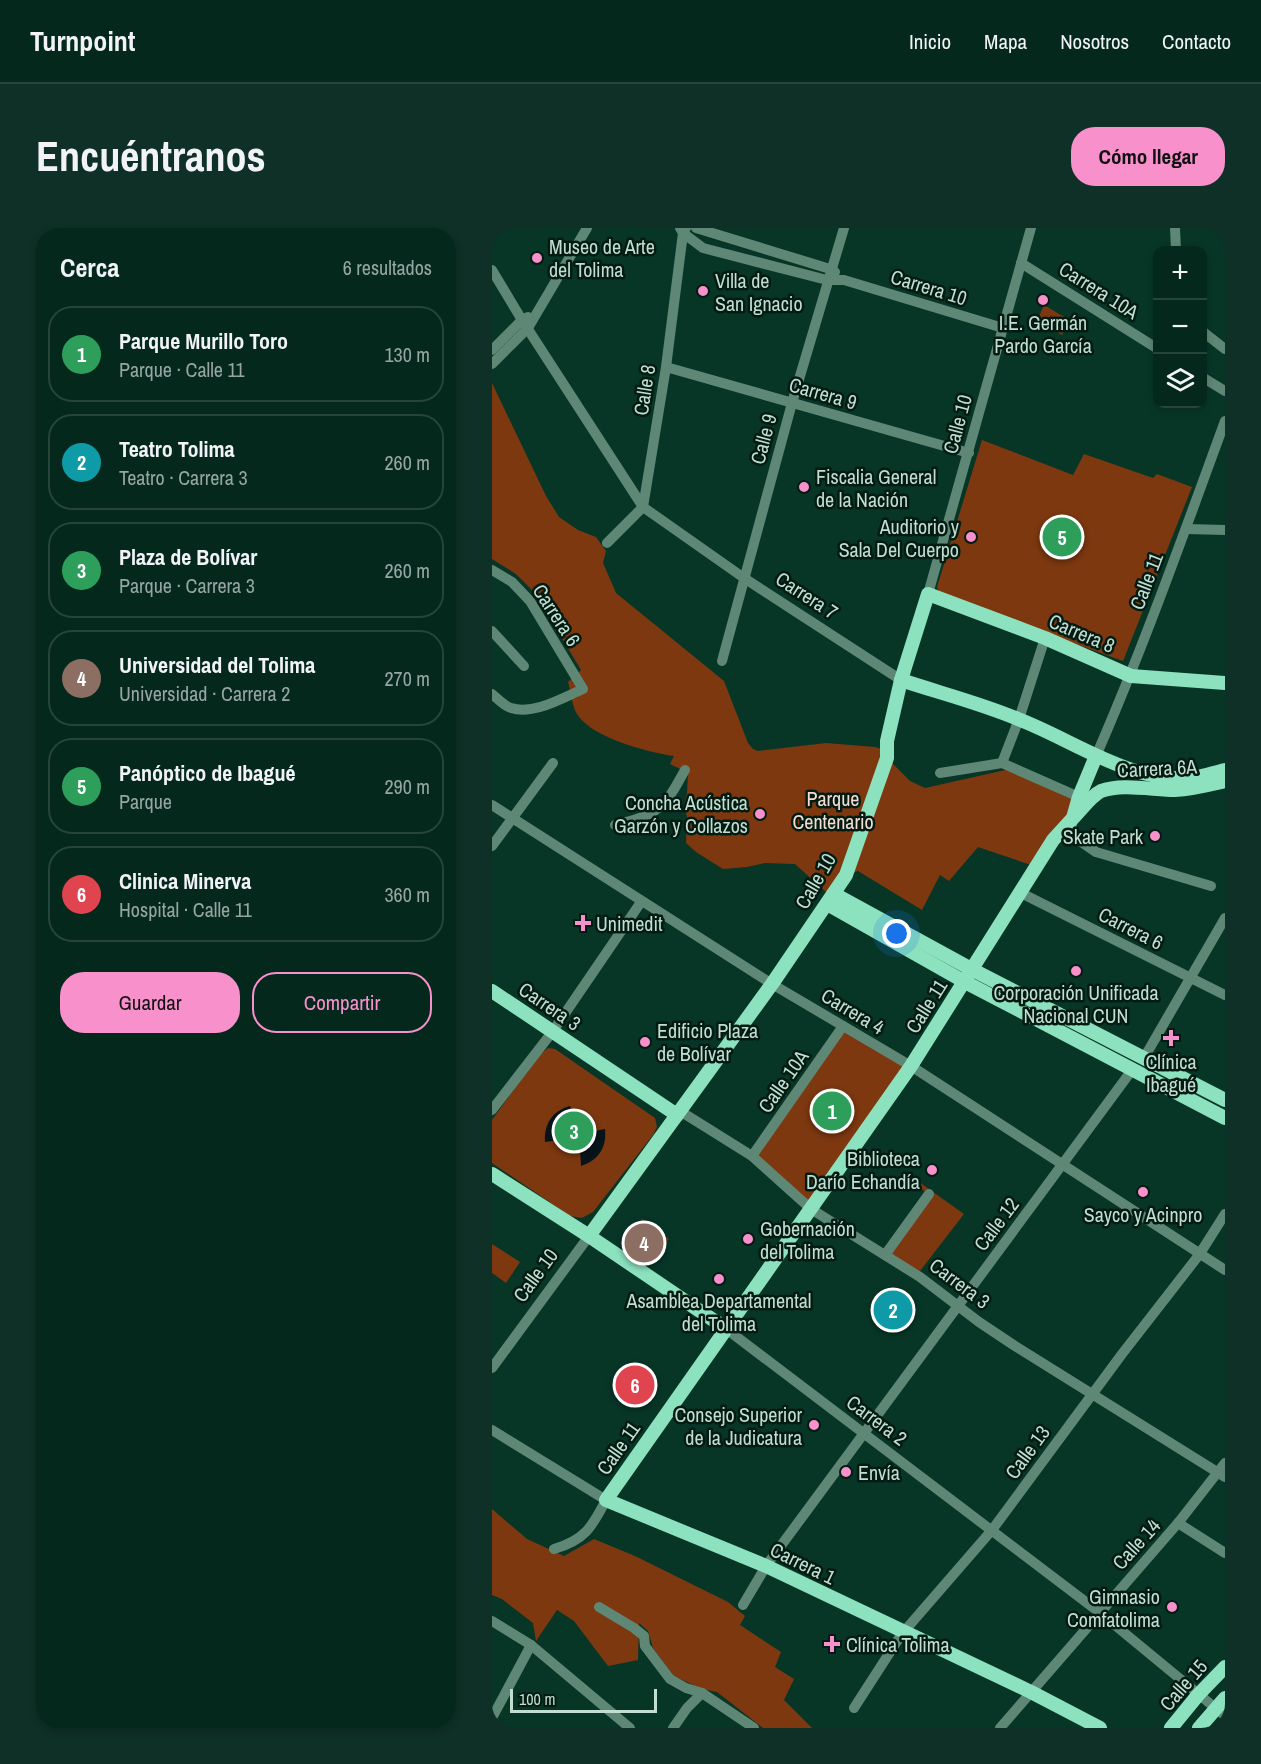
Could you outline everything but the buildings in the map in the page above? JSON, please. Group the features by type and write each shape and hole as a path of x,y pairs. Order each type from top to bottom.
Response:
{"main road":[{"name":"Carrera 8","path":"928,594 1046,638 1131,676 1225,683"},
{"name":"Calle 10","path":"589,1236 772,984 830,899 849,866 888,754 887,741 901,680 928,594"},
{"name":"Carrera 7","path":"901,680 1019,719 1096,756 1147,774 1198,777 1225,770"},
{"name":"Calle 11","path":"1086,797 1096,756"},
{"name":"Carrera 6A","path":"1073,818 1086,797 1101,791 1198,788 1225,780"},
{"name":"Calle 11","path":"606,1500 911,1066 1053,840 1073,818"},
{"path":"830,899 1132,1070 1225,1118"},
{"path":"969,976 1144,1058 1225,1100"},
{"name":"Carrera 3","path":"492,991 678,1113"},
{"name":"Carrera 2","path":"492,1174 725,1328"},
{"name":"Carrera 1","path":"606,1500 766,1566 1031,1692 1100,1728"},
{"name":"Calle 15","path":"1171,1728 1225,1667"},
{"name":"Calle 15","path":"1199,1728 1220,1712 1225,1698"}],"street":[{"path":"492,364 536,313 587,228"},
{"name":"Carrera 10","path":"696,228 830,269 844,280"},
{"name":"Calle 9","path":"723,661 792,403 844,228"},
{"name":"Calle 10","path":"928,594 1031,228"},
{"path":"1175,228 1176,246"},
{"name":"Carrera 10","path":"683,230 703,248 827,280 844,280 1003,328"},
{"name":"Calle 8","path":"643,507 666,367 683,230"},
{"name":"Carrera 10A","path":"1021,263 1153,346"},
{"name":"Carrera 7","path":"492,270 643,507 744,578 901,680"},
{"path":"492,350 525,324"},
{"path":"1207,334 1225,349"},
{"name":"Carrera 9","path":"666,367 969,453"},
{"path":"1207,380 1225,391"},
{"name":"Calle 11","path":"1096,756 1131,676 1225,421"},
{"path":"607,543 643,507"},
{"path":"1187,529 1225,530"},
{"name":"Carrera 6","path":"492,570 512,582 530,601 583,689 542,706 522,710 509,708 492,694"},
{"path":"492,631 524,666"},
{"path":"1002,763 1046,638"},
{"path":"492,846 553,763"},
{"path":"940,773 1002,763 1086,797"},
{"path":"615,825 657,810 685,770"},
{"name":"Carrera 4","path":"492,805 772,984 911,1066 1198,1255 1225,1270"},
{"path":"1073,818 1071,831 1077,839 1096,852 1211,886"},
{"name":"Carrera 6","path":"1021,893 1225,995"},
{"path":"492,1110 553,1031 641,902"},
{"path":"1144,1058 1225,918"},
{"name":"Calle 10A","path":"752,1156 843,1026"},
{"name":"Calle 12","path":"743,1605 766,1566 1132,1070"},
{"name":"Carrera 3","path":"678,1113 752,1156 811,1209 920,1277 1015,1346 1222,1474"},
{"path":"885,1256 929,1194"},
{"name":"Calle 13","path":"854,1708 904,1633 992,1530 1198,1255 1225,1214"},
{"name":"Calle 10","path":"492,1368 589,1236"},
{"name":"Carrera 2","path":"725,1328 1099,1612 1220,1712"},
{"name":"Carrera 1","path":"492,1430 606,1500"},
{"name":"Calle 14","path":"1000,1728 1222,1474 1225,1462"},
{"name":"Calle 11","path":"554,1549 569,1545 581,1537 592,1526 606,1500"},
{"path":"1178,1523 1225,1553"},
{"path":"598,1607 644,1636 645,1646 670,1679 686,1688 702,1693 753,1728"},
{"path":"492,1621 531,1645 630,1728"},
{"path":"492,1718 531,1645"},
{"path":"673,1728 687,1708 702,1693"}],"green space":[{"path":"1044,305 1071,321 1062,335 1037,321"},
{"name":"Parque Centenario","path":"492,383 546,496 559,517 578,530 596,537 606,551 603,563 616,593 724,681 748,743 753,749 758,751 826,743 875,747 882,749 887,758 910,781 925,788 1010,769 1079,797 1053,840 1031,865 978,847 949,881 940,875 922,910 858,871 846,875 834,894 826,892 795,864 765,863 723,869 696,852 686,843 687,817 684,805 688,773 670,764 674,756 607,737 584,723 575,711 568,682 581,670 535,593 516,574 492,559"},
{"path":"982,440 1073,475 1084,454 1153,478 1157,474 1192,487 1123,661 940,595 937,587"},
{"path":"843,1026 911,1066 811,1209 752,1156"},
{"path":"548,1048 555,1049 655,1118 657,1127 593,1212 582,1218 570,1216 492,1163 492,1120 539,1055"},
{"path":"905,1172 964,1214 920,1271 885,1255 929,1194 902,1176"},
{"path":"642,1219 669,1239 657,1255 629,1236"},
{"path":"492,1244 520,1262 506,1283 492,1273"},
{"path":"492,1509 527,1539 564,1556 594,1539 635,1556 728,1602 745,1616 740,1625 781,1652 775,1667 794,1679 784,1700 812,1728 763,1728 717,1692 702,1689 674,1676 653,1648 648,1631 639,1623 638,1660 608,1666 574,1621 557,1610 536,1641 533,1623 502,1599 492,1595"}],"shaded area":[{"path":"570,1106 574,1123 567,1129 566,1139 545,1142 550,1119 558,1111"},
{"path":"605,1129 605,1142 600,1152 593,1160 581,1166 580,1148 588,1143 590,1132"}],"place":[{"name":"Museo de Arte del Tolima","path":"537,258"},
{"name":"Villa de San Ignacio","path":"703,291"},
{"name":"I.E. Germán Pardo García","path":"1043,300"},
{"name":"Fiscalia General de la Nación","path":"804,487"},
{"name":"Auditorio y Sala Del Cuerpo","path":"971,537"},
{"name":"Panóptico de Ibagué","path":"1062,537"},
{"name":"Concha Acústica Garzón y Collazos","path":"760,814"},
{"name":"Skate Park","path":"1155,836"},
{"name":"Unimedit","path":"583,923"},
{"name":"Corporación Unificada Nacional CUN","path":"1076,971"},
{"name":"Clínica Ibagué","path":"1171,1038"},
{"name":"Edificio Plaza de Bolívar","path":"645,1042"},
{"name":"Parque Murillo Toro","path":"832,1111"},
{"name":"Plaza de Bolívar","path":"574,1131"},
{"name":"Biblioteca Darío Echandía","path":"932,1170"},
{"name":"Sayco y Acinpro","path":"1143,1192"},
{"name":"Gobernación del Tolima","path":"748,1239"},
{"name":"Universidad del Tolima","path":"644,1243"},
{"name":"Asamblea Departamental del Tolima","path":"719,1279"},
{"name":"Teatro Tolima","path":"893,1310"},
{"name":"Clinica Minerva","path":"635,1385"},
{"name":"Consejo Superior de la Judicatura","path":"814,1425"},
{"name":"Envía","path":"846,1472"},
{"name":"Gimnasio Comfatolima","path":"1172,1607"},
{"name":"Clínica Tolima","path":"832,1644"}]}
